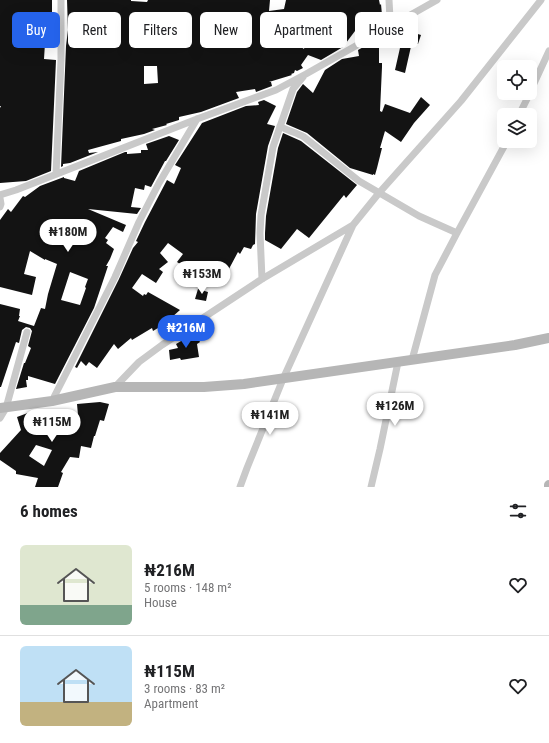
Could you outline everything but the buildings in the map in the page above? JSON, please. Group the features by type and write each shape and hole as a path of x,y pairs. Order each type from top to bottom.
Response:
{"street":[{"path":"56,174 61,60 61,0"},
{"path":"389,0 390,12"},
{"path":"415,12 436,0"},
{"path":"240,487 283,379 353,224 462,101 541,0"},
{"path":"0,195 276,90 355,47"},
{"path":"537,78 549,51"},
{"path":"262,279 260,233 261,214 273,148 293,89 306,74"},
{"path":"52,401 115,277 139,222 159,183 197,119"},
{"path":"280,126 287,131 297,133 304,137 359,181 419,216 456,233"},
{"path":"412,360 435,275 456,233 503,148"},
{"path":"0,198 0,207"},
{"path":"115,387 139,362 162,345 262,279 353,224"},
{"path":"0,418 27,332"},
{"path":"3,408 52,401 115,387 204,387 283,379 515,345 549,338"},
{"path":"371,487 398,362"}]}
